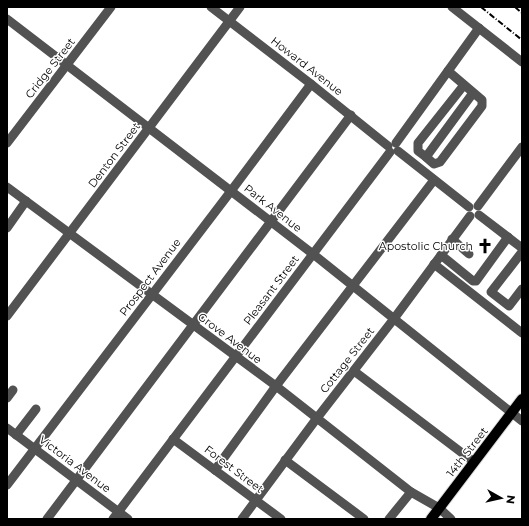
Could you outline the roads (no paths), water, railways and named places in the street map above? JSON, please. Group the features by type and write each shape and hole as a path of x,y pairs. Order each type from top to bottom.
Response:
{"main road":[{"name":"14th Street","path":"431,519 522,399"}],"street":[{"name":"Cridge Street","path":"7,143 112,7"},
{"name":"Howard Avenue","path":"211,7 522,248"},
{"name":"Denton Street","path":"7,316 240,7"},
{"path":"452,7 522,62"},
{"name":"Park Avenue","path":"7,19 313,254 522,421"},
{"name":"Pleasant Street","path":"116,515 393,148 479,28"},
{"path":"448,71 464,85 473,94 482,100 482,106 440,162 434,164 418,151 418,143 464,85"},
{"name":"Prospect Avenue","path":"7,485 311,84"},
{"path":"426,157 473,94"},
{"path":"47,519 351,115"},
{"name":"Cottage Street","path":"242,519 317,418 394,320 452,239 521,150"},
{"path":"215,470 276,386 434,180"},
{"name":"Grove Avenue","path":"7,187 276,386 411,492 438,508 451,519"},
{"path":"7,228 26,201"},
{"path":"441,255 472,281 476,281 508,238"},
{"path":"452,239 469,254"},
{"path":"522,252 492,292 509,306 522,289"},
{"path":"434,264 522,333"},
{"path":"354,371 474,462"},
{"path":"7,398 13,390"},
{"path":"16,435 36,409"},
{"name":"Victoria Avenue","path":"7,428 77,480 116,515 128,519"},
{"name":"Forest Street","path":"174,439 281,519"},
{"path":"285,460 364,519"},
{"path":"389,519 411,492"}],"railway":[{"path":"481,7 522,40"},
{"path":"515,7 522,13"}],"place":[{"name":"Apostolic Church","path":"485,246"}]}
